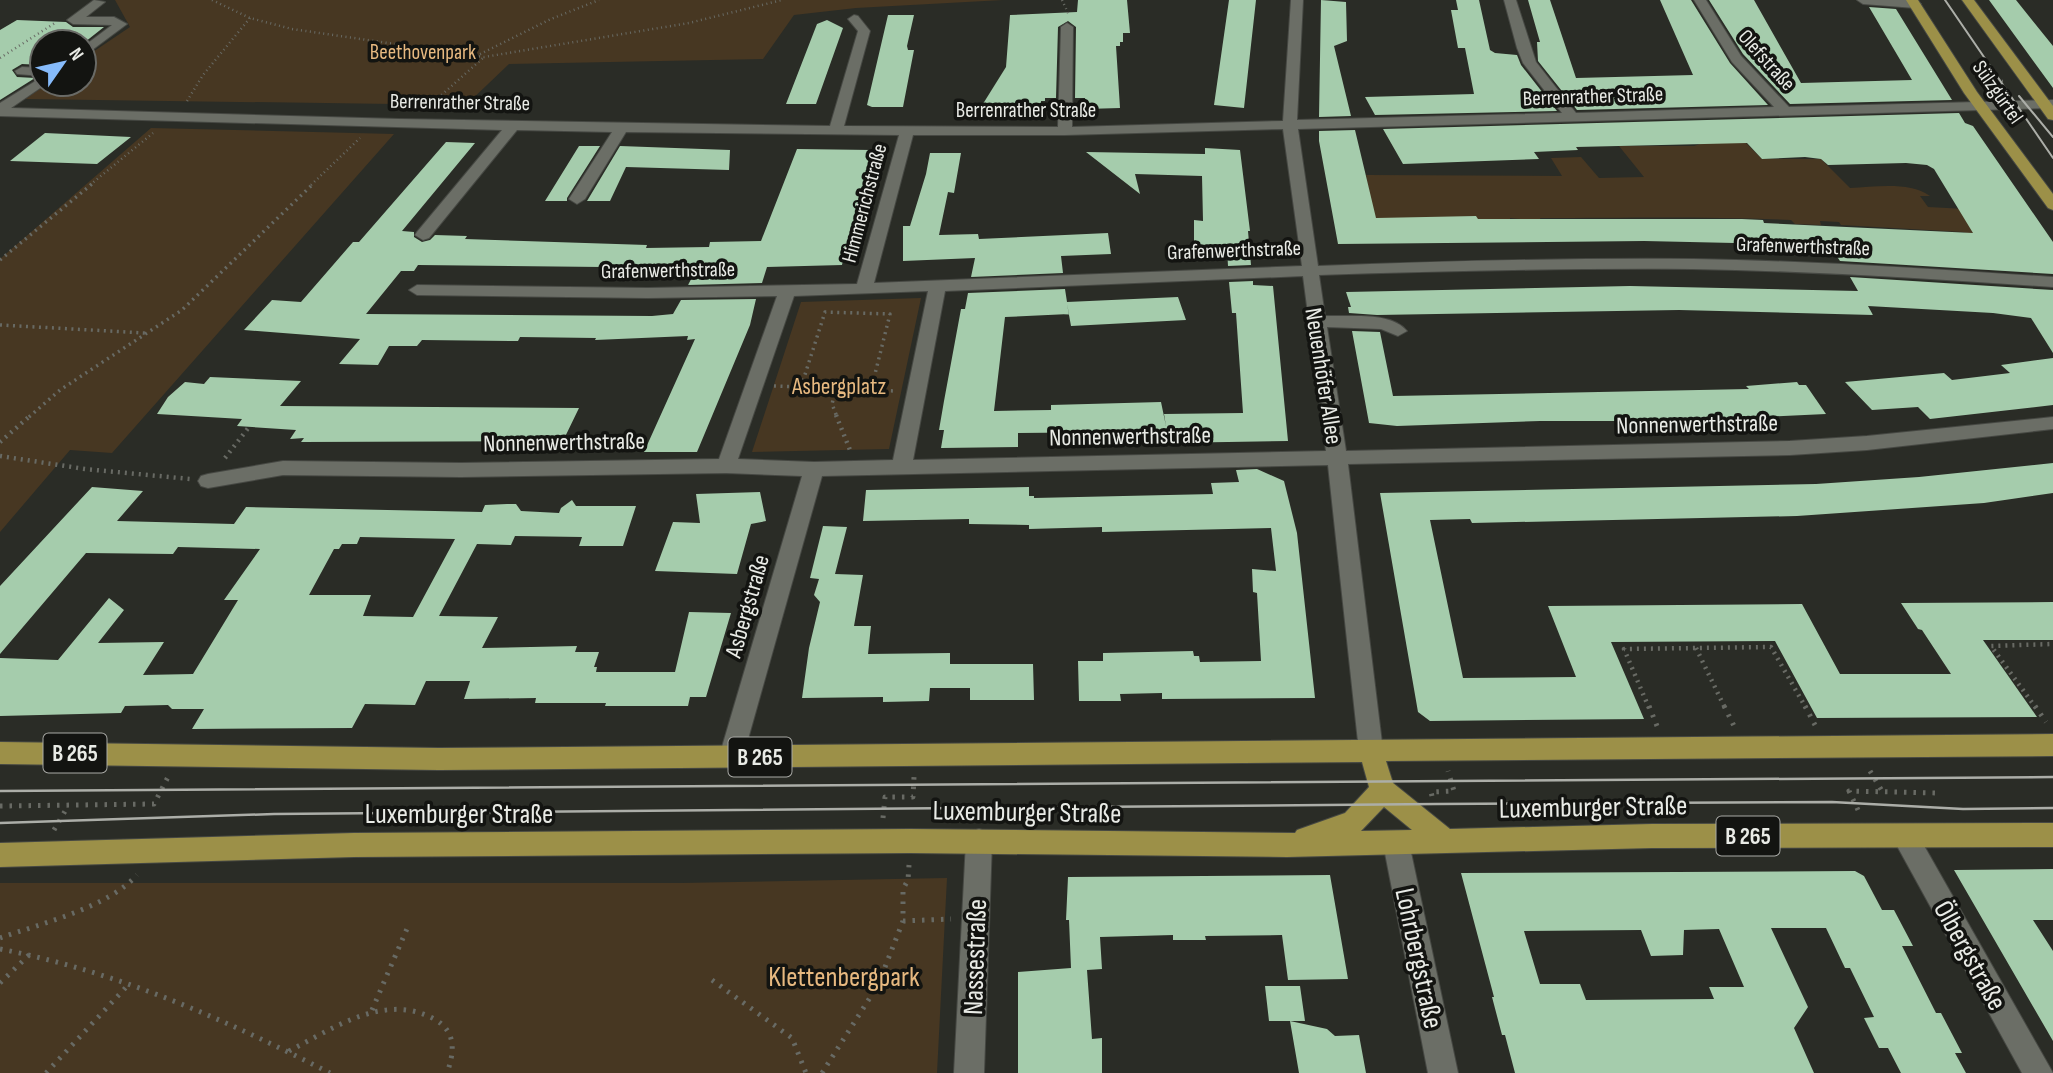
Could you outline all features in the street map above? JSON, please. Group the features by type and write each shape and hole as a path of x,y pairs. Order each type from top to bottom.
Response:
{"main road":[{"name":"Sülzgürtel","path":"1968,0 2050,108"},
{"name":"Sülzgürtel","path":"1913,2 1980,106 2053,205"},
{"name":"B 265","path":"0,753 439,759 1746,750 2053,745"},
{"path":"1371,751 1382,790 1444,840"},
{"path":"1287,845 1354,822 1382,790"},
{"name":"Luxemburger Straße","path":"0,855 354,845 979,841 1287,845 1652,836 2053,835"}],"street":[{"name":"Neuenhöfer Allee","path":"1297,0 1290,126 1308,270 1341,458 1371,751"},
{"path":"1510,0 1523,48 1530,63 1572,117"},
{"name":"Olefstraße","path":"1700,0 1719,38 1734,59 1785,111"},
{"path":"1863,0 1913,2"},
{"path":"73,20 99,2"},
{"path":"836,129 864,31 854,19"},
{"path":"73,20 114,21 121,24 98,41"},
{"path":"1065,131 1067,27"},
{"path":"22,71 28,71"},
{"path":"0,110 28,91"},
{"name":"Berrenrather Straße","path":"0,110 170,117 514,124 1065,131 1980,106 2050,108"},
{"path":"423,235 514,124"},
{"path":"577,199 623,126"},
{"name":"Himmerichstraße","path":"864,288 907,131"},
{"name":"Grafenwerthstraße","path":"417,290 595,293 787,291 1308,270 1669,265 1849,270 2053,282"},
{"path":"902,466 937,285"},
{"path":"726,466 787,291"},
{"path":"1316,320 1384,324 1398,331"},
{"name":"Nonnenwerthstraße","path":"208,481 283,468 461,470 726,466 814,469 1790,448 1867,443 2053,423"},
{"name":"Asbergstraße","path":"732,757 814,469"},
{"name":"Ölbergstraße","path":"1905,836 2038,1073"},
{"name":"Nassestraße","path":"969,1073 979,841"},
{"name":"Lohrbergstraße","path":"1396,844 1443,1073"}],"path":[{"path":"212,0 250,18 339,38 484,57 676,25 782,0"},
{"path":"475,56 551,19 598,0"},
{"path":"0,260 186,104 203,75 250,18"},
{"path":"0,58 57,22 73,20"},
{"path":"418,122 428,107 484,57"},
{"path":"1981,63 1993,81"},
{"path":"0,442 60,390 191,302 379,121"},
{"path":"871,390 890,314 894,308"},
{"path":"801,387 825,312 890,314"},
{"path":"0,324 146,333"},
{"path":"774,386 891,391"},
{"path":"836,388 832,404 850,451"},
{"path":"231,449 249,427"},
{"path":"0,456 85,469 208,481"},
{"path":"2053,644 1991,646 2053,732"},
{"path":"1667,749 1624,649 1771,647 1827,748"},
{"path":"1696,648 1746,750"},
{"path":"1871,772 1882,791"},
{"path":"1432,796 1431,792 1454,791 1448,773"},
{"path":"884,814 885,797 913,797 914,778"},
{"path":"0,806 154,804 165,783"},
{"path":"1858,810 1849,791 1938,793"},
{"path":"55,829 68,806"},
{"path":"822,1073 878,985 903,921 903,889 908,880 909,856"},
{"path":"0,937 111,897 134,883"},
{"path":"903,921 976,918"},
{"path":"372,1010 409,924"},
{"path":"0,949 30,954 130,983 223,1020 330,1073"},
{"path":"0,983 30,954"},
{"path":"712,979 792,1038 806,1073"},
{"path":"46,1073 130,983"},
{"path":"289,1052 372,1010 404,1007 431,1016 446,1027 454,1044 447,1073"}],"green space":[{"name":"Beethovenpark","path":"115,0 1003,0 856,8 794,15 763,59 509,64 466,105 25,99 98,98 98,49 130,27"},
{"path":"151,128 394,134 112,453 70,450 0,532 0,259"},
{"path":"1703,143 1746,143 1762,159 1821,159 1850,188 1891,186 1922,191 1930,196 1920,196 1928,207 1966,209 2024,248 1963,232 1841,225 1839,222 1820,221 1821,225 1795,224 1791,220 1727,218 1540,218 1541,221 1510,218 1510,221 1480,223 1476,216 1375,223 1366,175 1562,176 1551,158 1581,157 1599,178 1644,177 1619,146 1694,146"},
{"name":"Asbergplatz","path":"921,298 889,449 752,452 801,302"},
{"name":"Klettenbergpark","path":"947,878 937,1073 0,1073 0,883 682,883"}],"building":[{"path":"1078,0 1127,0 1130,33 1123,33 1123,42 1116,46 1120,108 1086,109 1085,98 1075,98 1076,27 1068,21 1058,27 1056,98 1045,98 1045,101 1041,101 1041,107 981,107 1006,67 1010,15 1077,12"},
{"path":"1229,0 1256,0 1244,108 1214,105"},
{"path":"1321,0 1346,2 1347,41 1334,46 1351,116 1319,117"},
{"path":"1456,0 1479,0 1490,50 1517,55 1521,65 1557,111 1375,115 1365,97 1474,94 1465,48 1458,48 1451,10 1458,10"},
{"path":"1528,0 1550,0 1576,78 1693,75 1660,0 1691,0 1730,63 1768,105 1577,110 1538,61 1537,42 1540,42"},
{"path":"1709,0 1754,0 1801,83 1912,80 1869,7 1896,9 1952,100 1790,104 1743,54"},
{"path":"1989,0 2016,0 2053,46 2053,88"},
{"path":"888,15 914,15 907,46 908,50 914,50 903,107 872,107 867,105"},
{"path":"17,20 66,22 73,27 104,27 98,32 98,28 28,28 28,64 22,64 12,70 17,77 28,78 28,82 0,100 0,30"},
{"path":"827,20 843,28 816,104 786,104 817,24"},
{"path":"1959,113 1965,123 1973,126 2053,242 2053,274 1840,261 1830,246 1783,244 1644,241 1338,244 1319,141 1319,131 1355,130 1376,218 1476,216 1478,219 1742,219 1763,220 1764,223 1973,233 1934,169 1927,165 1828,165 1821,159 1805,157 1762,159 1747,143 1576,147 1578,150 1534,152 1539,159 1403,164 1383,129"},
{"path":"45,133 131,137 97,164 10,161"},
{"path":"446,142 475,143 402,231 414,232 414,237 422,242 435,235 467,236 465,239 647,245 646,248 709,247 710,242 761,241 797,149 872,150 872,166 880,166 857,248 846,247 842,265 767,267 762,283 688,285 697,268 418,265 414,271 401,271 366,314 652,316 673,314 681,300 756,299 750,325 697,452 644,452 695,339 687,340 688,336 595,340 596,338 520,337 518,341 422,340 417,346 389,346 378,365 339,364 360,339 244,330 272,300 301,302 353,242 359,242"},
{"path":"579,146 600,146 567,201 545,201"},
{"path":"620,146 730,150 729,170 626,167 610,201 587,201"},
{"path":"1205,148 1240,150 1250,231 1251,265 1228,266 1227,248 1194,246 1194,220 1203,221 1202,176 1135,174 1140,194 1086,152 1205,154"},
{"path":"930,153 961,153 954,193 948,192 939,235 978,234 979,239 1108,233 1111,254 1061,256 1063,273 971,277 975,258 903,261 903,226 910,226"},
{"path":"1850,277 2053,290 2053,353 2031,318 1993,313 1868,306 1873,315 1679,310 1377,315 1349,313 1348,307 1351,307 1346,292 1630,286 1858,291"},
{"path":"1253,281 1253,285 1273,286 1288,441 1168,443 1167,434 1018,433 1018,447 941,448 944,430 939,430 944,401 961,309 965,309 968,293 1065,289 1067,302 1178,297 1186,320 1071,326 1069,314 1005,317 994,411 1051,410 1051,405 1161,402 1166,426 1164,414 1243,413 1236,313 1232,313 1229,282"},
{"path":"1352,331 1380,332 1393,396 1749,389 1746,386 1797,382 1799,385 1806,385 1826,414 1673,421 1540,421 1397,426 1369,423"},
{"path":"2053,358 2053,405 1930,419 1918,407 1872,410 1845,382 1944,373 1952,380 2010,373 2001,365"},
{"path":"210,377 301,381 280,406 579,408 563,441 301,442 304,438 290,439 296,430 237,426 242,419 157,414 168,397 185,382 204,384"},
{"path":"2053,463 2053,493 1984,503 1797,516 1472,523 1470,519 1430,520 1463,678 1576,677 1548,606 1802,604 1840,674 1951,674 1901,603 2053,602 2053,640 1983,640 2037,717 1817,718 1775,641 1611,642 1644,719 1430,721 1418,712 1380,493 1816,484 1919,477"},
{"path":"1257,469 1284,481 1297,533 1315,698 1162,699 1162,693 1120,694 1121,701 1079,701 1078,661 1103,661 1103,653 1193,651 1194,656 1199,656 1200,662 1261,661 1257,593 1253,592 1252,569 1276,571 1271,528 1102,532 1102,527 1029,529 1029,525 969,524 969,519 863,521 866,490 1029,487 1029,496 1034,498 1213,494 1211,483 1239,482 1236,470"},
{"path":"92,487 143,491 117,521 234,524 246,507 482,512 485,505 516,504 521,511 559,513 561,508 572,500 576,506 636,506 623,546 579,546 582,537 515,536 511,545 477,544 439,616 498,617 482,648 577,646 575,652 599,652 594,667 597,667 596,672 675,672 689,612 731,613 706,697 690,697 688,706 535,703 536,698 464,699 470,681 426,681 415,705 365,704 352,728 192,729 204,709 172,709 168,705 125,706 121,713 0,716 0,658 58,660 109,598 124,610 98,643 164,642 143,675 193,674 238,600 224,600 260,549 178,547 173,554 86,553 0,654 0,586","holes":["360,537 455,539 413,617 363,616 371,595 309,595 334,549 339,549 342,544 357,544"]},
{"path":"760,492 766,521 751,524 737,574 655,571 673,522 700,523 696,494"},
{"path":"823,526 847,527 835,574 863,575 854,626 871,626 868,654 950,653 950,664 1033,664 1034,700 970,700 970,688 930,688 929,701 883,702 883,697 802,698 809,648 820,602 814,595 819,579 810,578"},
{"path":"2053,869 2053,920 2033,920 2053,951 2053,1041 1954,870"},
{"path":"1855,871 1864,876 1882,910 1894,910 1913,946 1902,946 1936,1013 1941,1013 1962,1053 1955,1053 1966,1073 1901,1073 1888,1048 1879,1048 1864,1018 1874,1017 1850,968 1845,968 1826,928 1771,928 1808,1007 1794,1028 1814,1073 1515,1073 1505,1035 1502,1035 1461,873","holes":["1719,929 1744,987 1709,987 1714,999 1586,1000 1580,984 1540,984 1524,931 1641,930 1651,956 1683,955 1684,930"]},
{"path":"1330,875 1348,979 1288,980 1282,935 1205,936 1206,940 1173,940 1173,935 1100,937 1102,969 1087,970 1092,1039 1102,1038 1102,1073 1018,1073 1018,972 1071,968 1069,920 1066,920 1068,877"},
{"path":"1265,986 1300,986 1305,1021 1269,1021"},
{"path":"1290,1021 1327,1029 1335,1036 1359,1035 1366,1073 1299,1073"}],"tram line":[{"path":"1945,0 2053,158"},
{"path":"2019,96 2053,137"},
{"path":"0,791 2053,777"},
{"path":"0,823 274,814 1435,804 1832,802 1963,809 2053,808"}]}
